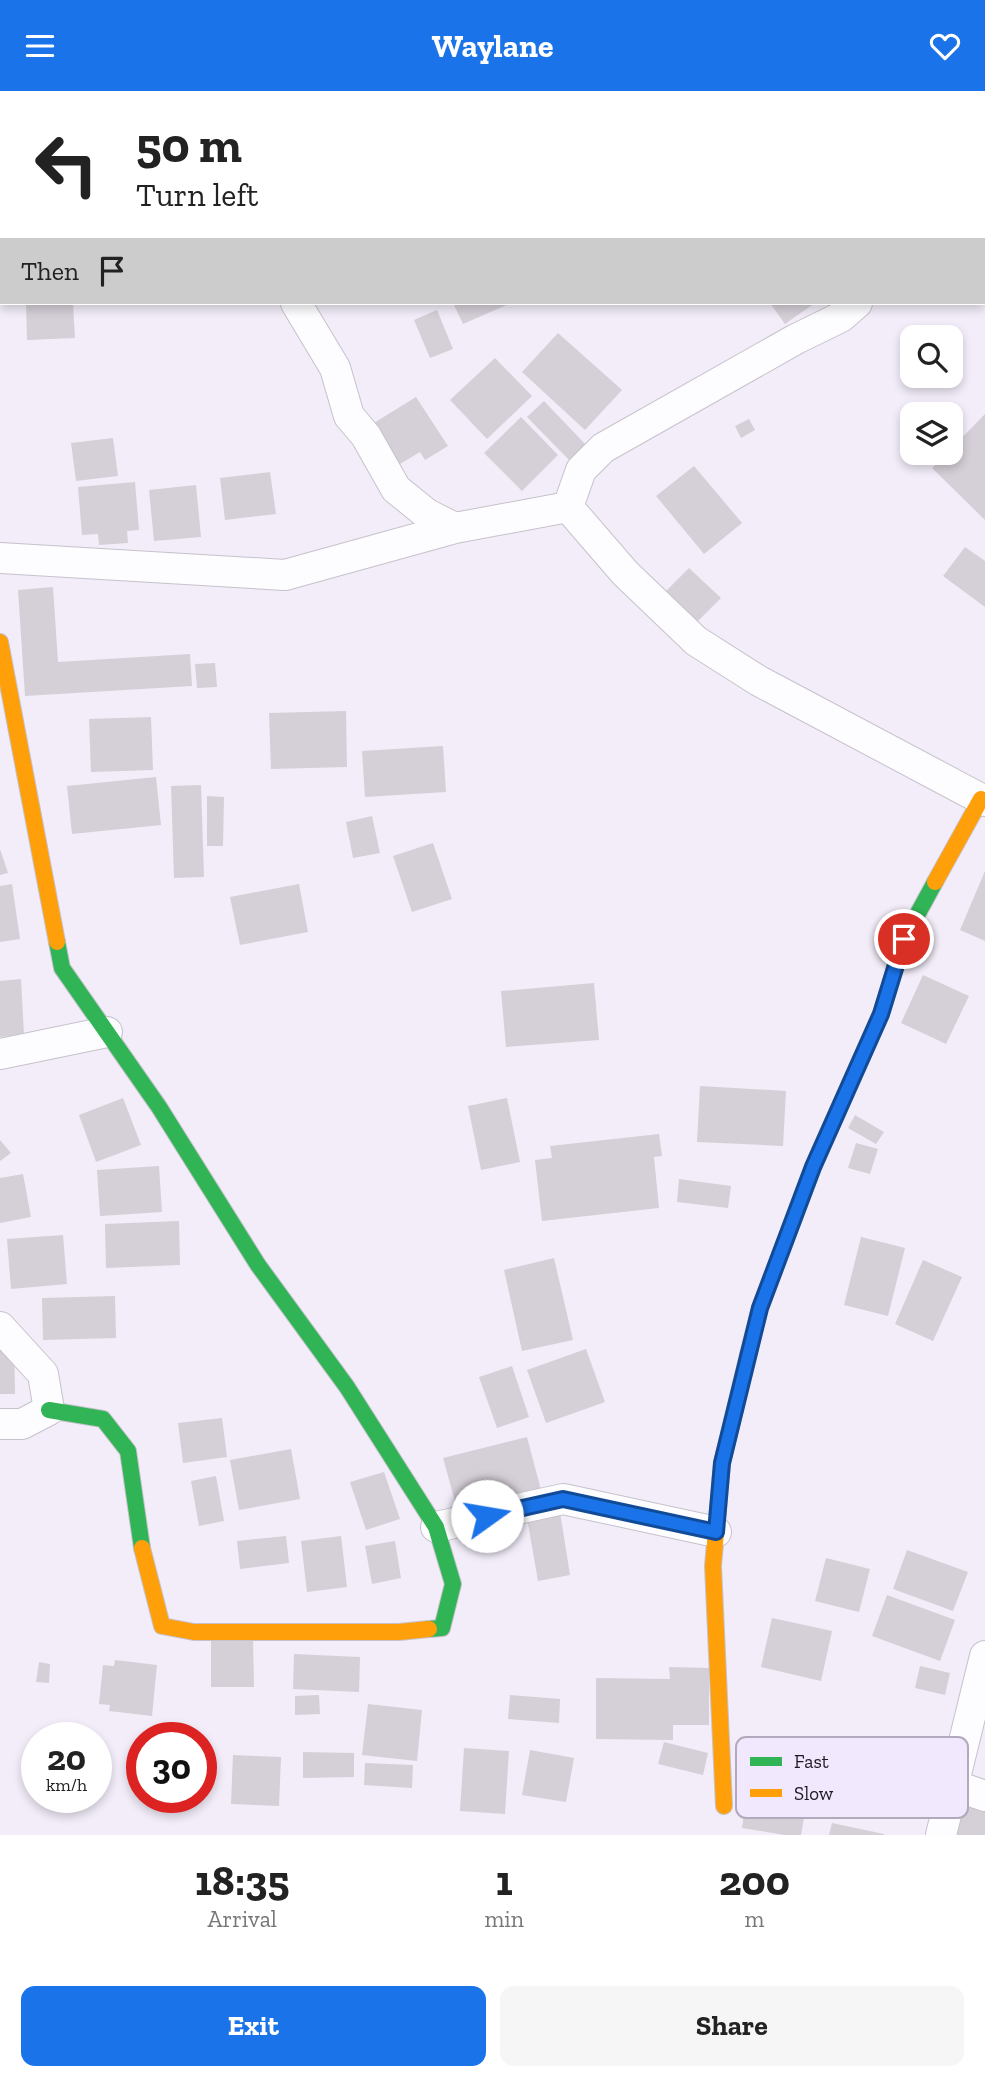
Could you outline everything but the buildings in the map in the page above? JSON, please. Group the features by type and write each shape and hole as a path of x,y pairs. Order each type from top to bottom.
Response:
{"street":[{"path":"297,305 335,368 349,416 366,436 396,489 427,514 455,528"},
{"path":"568,507 581,470 603,448 773,352 841,317 855,305"},
{"path":"0,558 285,575 455,528 568,507"},
{"path":"568,507 625,573 696,641 759,681 983,800 904,939 881,1014 813,1167 760,1308 722,1463 713,1566 724,1806"},
{"path":"0,642 62,968 159,1107 258,1265 347,1387 436,1527 453,1584 442,1627 398,1632 194,1632 162,1626 139,1538 128,1451 103,1419 49,1410 22,1424 0,1424"},
{"path":"0,1054 107,1033"},
{"path":"0,1327 43,1374 49,1410"},
{"path":"436,1527 563,1499 716,1532"},
{"path":"965,1737 985,1656"},
{"path":"968,1790 985,1796"}],"traffic: fast":[{"path":"748,1355 760,1308 813,1167 881,1014 904,939 935,882"},
{"path":"57,942 62,968 159,1107 258,1265 347,1387 436,1527 453,1584 442,1628 429,1629"},
{"path":"49,1410 103,1419 128,1451 142,1548"}],"traffic: slow":[{"path":"0,642 57,942"},
{"path":"935,882 981,799"},
{"path":"724,1806 713,1566 722,1463 748,1355"},
{"path":"142,1548 162,1626 194,1632 399,1632 429,1629"}],"route":[{"path":"487,1516 563,1499 716,1532 722,1463 760,1308 813,1167 881,1014 904,939"}]}
